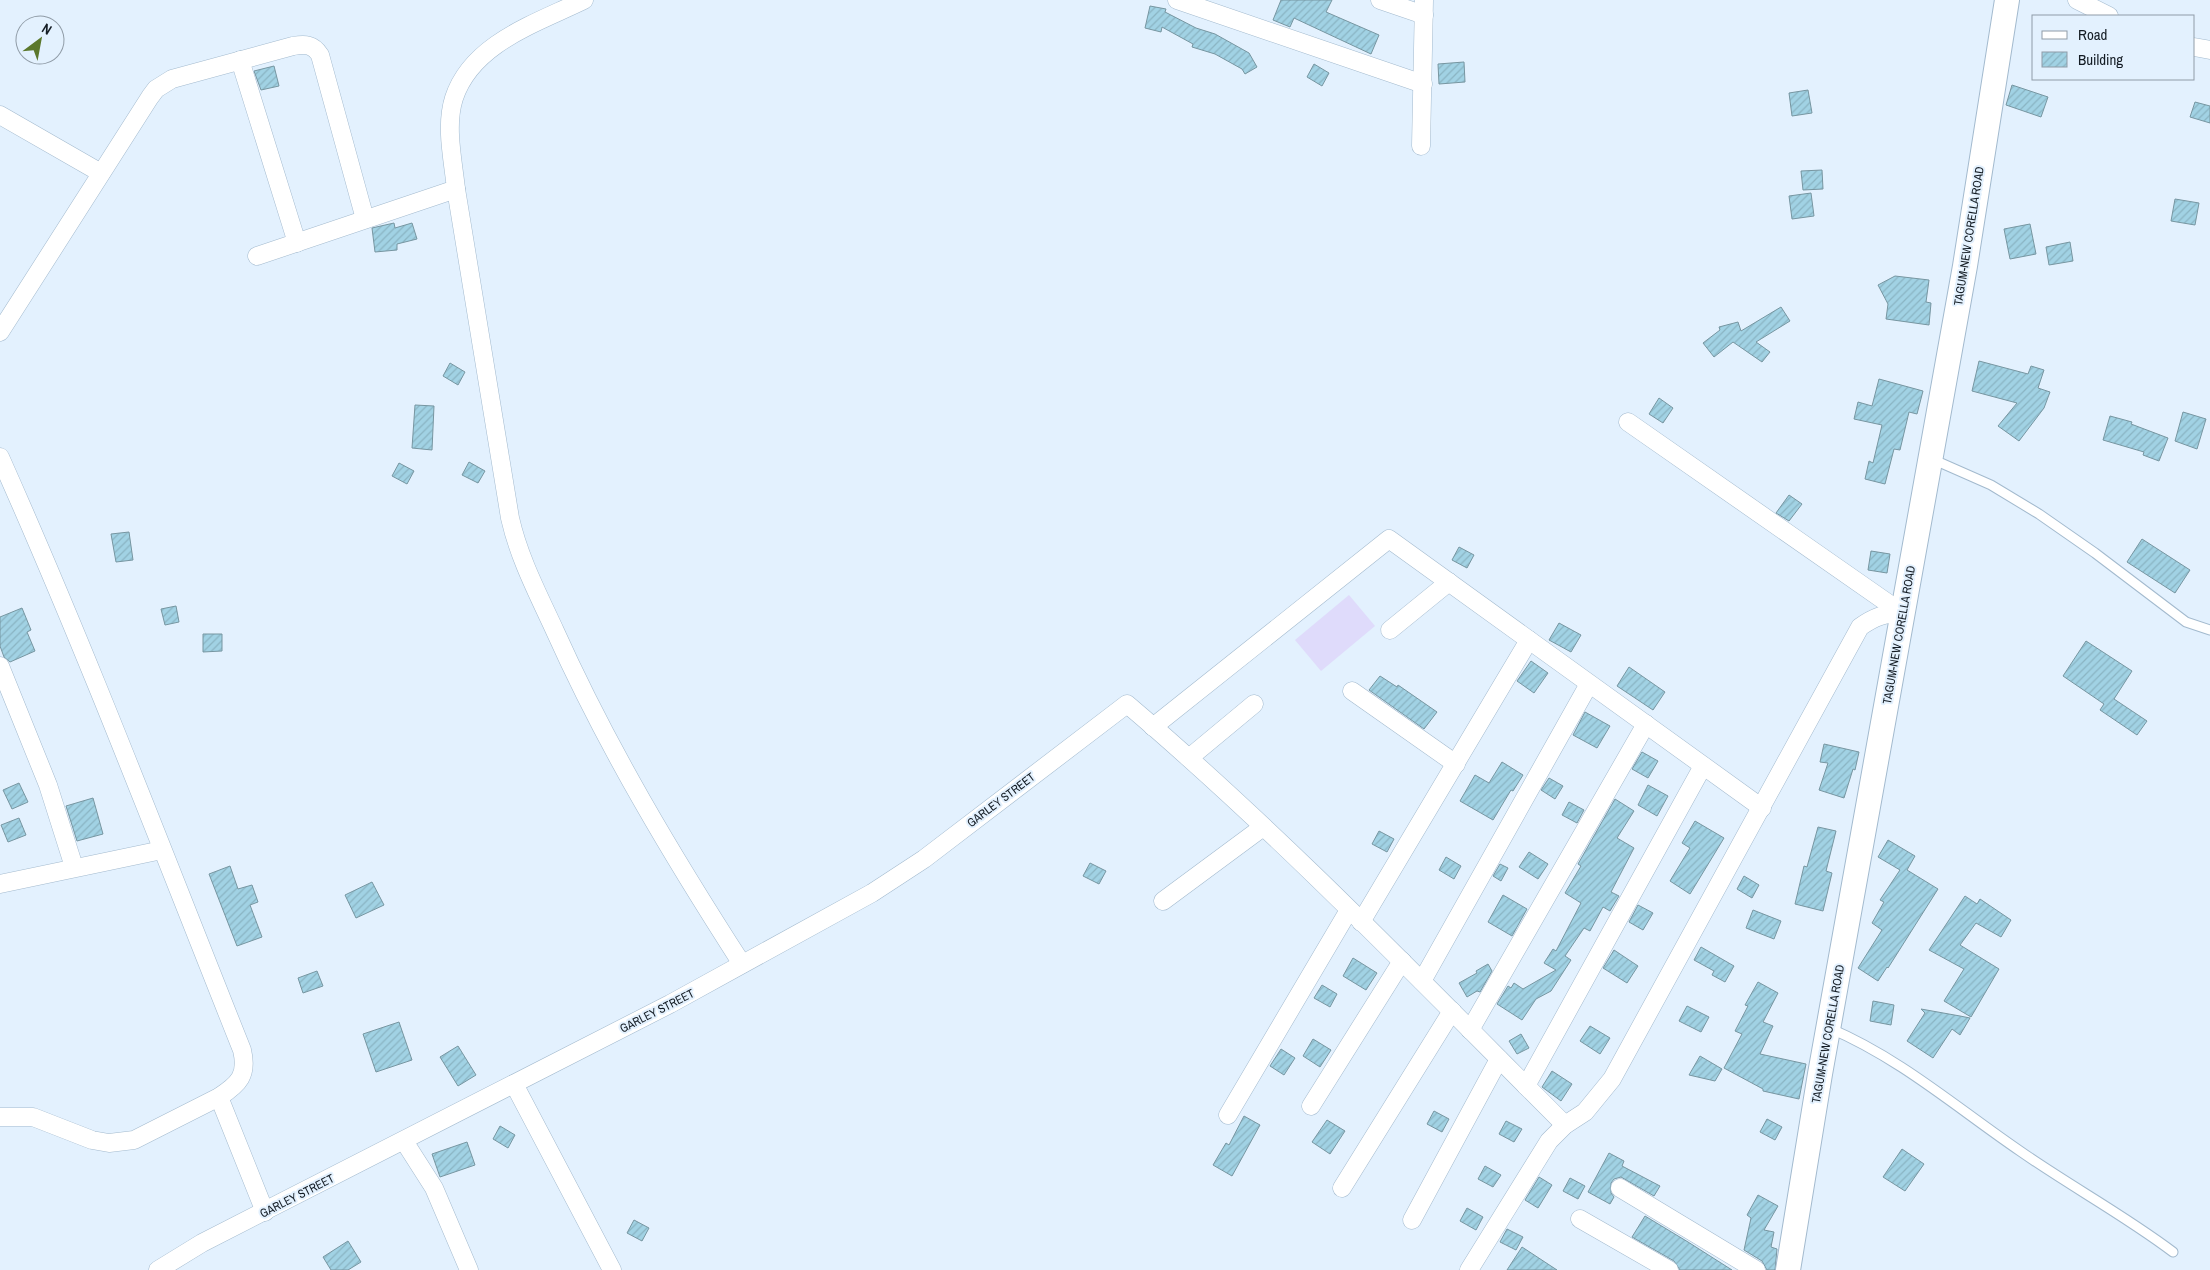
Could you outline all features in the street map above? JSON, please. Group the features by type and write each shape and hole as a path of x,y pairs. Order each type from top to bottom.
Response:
{"main road":[{"name":"TAGUM-NEW CORELLA ROAD","path":"1788,1270 1929,458 1965,266 2007,0"}],"street":[{"path":"584,0 503,41 484,53 466,73 454,98 450,122 456,189 516,543 573,672 599,721 674,854 742,964"},
{"path":"1177,0 1423,84"},
{"path":"1380,0 1424,7 1421,146"},
{"path":"2077,0 2107,15"},
{"path":"0,332 156,90 172,79 304,44 317,50 320,55 365,219"},
{"path":"2195,47 2210,50"},
{"path":"240,60 296,242"},
{"path":"0,115 101,173"},
{"path":"258,256 456,189"},
{"path":"1628,422 1902,613"},
{"path":"0,457 45,558 245,1061 239,1082 219,1097 134,1140 109,1143 92,1140 33,1117 0,1118"},
{"path":"1564,1125 1402,961 1263,827 1153,726 1389,539 1762,808"},
{"path":"1390,630 1449,582"},
{"path":"1469,1270 1548,1141 1564,1125 1585,1112 1612,1079 1860,627 1873,618 1886,613 1902,613"},
{"path":"1228,1115 1355,916 1456,764 1530,640"},
{"path":"0,666 48,786 74,868"},
{"path":"1422,981 1589,684"},
{"path":"1352,691 1456,764"},
{"name":"GARLEY STREET","path":"158,1270 177,1257 670,1004 872,894 924,859 1126,704 1153,726"},
{"path":"1189,758 1254,704"},
{"path":"1470,1030 1646,724"},
{"path":"1526,1086 1703,766"},
{"path":"1164,901 1263,827"},
{"path":"0,884 162,850"},
{"path":"1311,1106 1402,961"},
{"path":"1342,1188 1452,1011"},
{"path":"1412,1220 1499,1059"},
{"path":"514,1084 612,1270"},
{"path":"219,1097 265,1212"},
{"path":"404,1141 434,1188 470,1270"},
{"path":"1620,1188 1756,1270"},
{"path":"1580,1219 1669,1270"}],"lane":[{"path":"1929,458 1992,485 2087,548 2186,622 2210,630"},
{"path":"1829,1028 1857,1040 1893,1060 2020,1151 2138,1225 2173,1252"}],"shaded area":[{"path":"1349,595 1375,626 1321,671 1295,640"}],"building":[{"path":"1281,0 1332,0 1326,12 1379,35 1371,54 1294,18 1290,27 1273,20"},
{"path":"1150,6 1166,9 1165,12 1196,28 1215,34 1249,53 1257,67 1245,74 1242,69 1215,54 1192,47 1193,44 1162,27 1161,32 1145,28"},
{"path":"1464,62 1465,82 1439,84 1438,64"},
{"path":"1314,64 1329,73 1322,86 1307,77"},
{"path":"274,66 279,86 261,90 254,71"},
{"path":"2012,85 2048,97 2041,117 2006,105"},
{"path":"1808,90 1812,113 1792,116 1789,93"},
{"path":"2195,102 2210,106 2210,123 2190,117"},
{"path":"1822,170 1823,189 1803,190 1801,171"},
{"path":"1811,193 1814,216 1792,219 1789,196"},
{"path":"2175,199 2199,203 2195,225 2171,221"},
{"path":"394,223 395,228 412,223 417,239 397,244 397,250 375,252 372,228"},
{"path":"2030,224 2036,254 2010,259 2004,229"},
{"path":"2070,242 2073,261 2049,265 2046,247"},
{"path":"1895,276 1929,280 1926,302 1931,303 1929,325 1886,319 1888,304 1878,285"},
{"path":"1781,307 1790,321 1756,342 1770,352 1762,362 1733,342 1714,357 1703,343 1720,330 1719,327 1738,322 1741,331"},
{"path":"1979,361 2028,374 2031,366 2044,370 2038,388 2050,392 2044,408 2019,441 1998,426 2017,403 1972,391"},
{"path":"450,363 465,372 458,385 443,376"},
{"path":"1879,379 1923,391 1917,414 1909,412 1900,450 1894,449 1885,484 1865,479 1869,461 1873,463 1882,425 1854,419 1858,402 1872,406"},
{"path":"1659,398 1673,408 1663,423 1649,414"},
{"path":"415,405 434,406 432,450 412,448"},
{"path":"2183,412 2206,419 2197,449 2175,441"},
{"path":"2110,416 2132,422 2131,424 2168,438 2159,461 2143,455 2144,452 2103,440"},
{"path":"469,462 485,471 478,483 462,475"},
{"path":"399,463 414,471 407,484 392,476"},
{"path":"1789,495 1802,504 1789,521 1776,513"},
{"path":"129,532 133,560 116,562 111,534"},
{"path":"2142,539 2190,570 2175,593 2127,562"},
{"path":"1459,547 1474,555 1467,568 1452,560"},
{"path":"1871,551 1890,554 1887,573 1868,570"},
{"path":"176,606 179,622 165,625 161,609"},
{"path":"22,608 31,630 27,632 35,651 10,662 4,657 0,646 0,617"},
{"path":"1559,623 1581,635 1571,652 1549,640"},
{"path":"203,634 222,634 222,651 203,652"},
{"path":"2086,641 2132,671 2114,699 2147,721 2137,735 2100,710 2104,704 2063,676"},
{"path":"1531,661 1548,673 1534,693 1517,681"},
{"path":"1629,667 1665,692 1653,710 1617,686"},
{"path":"1380,676 1397,687 1398,685 1437,712 1424,729 1369,690"},
{"path":"1585,712 1610,726 1597,748 1573,735"},
{"path":"1824,744 1859,752 1855,770 1853,769 1844,798 1819,790 1828,763 1820,762"},
{"path":"1642,752 1658,761 1648,778 1632,769"},
{"path":"1502,762 1523,775 1513,791 1511,790 1493,820 1460,801 1475,775 1489,783"},
{"path":"1549,778 1563,786 1555,799 1541,790"},
{"path":"19,783 28,802 12,809 3,790"},
{"path":"1648,785 1668,796 1657,816 1638,805"},
{"path":"93,798 103,834 77,841 66,806"},
{"path":"1615,799 1634,811 1617,838 1634,848 1611,892 1619,896 1610,911 1603,907 1590,931 1584,928 1565,956 1571,960 1551,991 1536,999 1522,1020 1497,1004 1508,986 1511,988 1514,983 1523,989 1556,970 1544,963 1553,949 1556,951 1581,903 1565,893 1581,866 1578,864"},
{"path":"1569,802 1584,810 1577,823 1562,815"},
{"path":"19,818 26,835 8,842 1,825"},
{"path":"1695,821 1724,838 1690,894 1670,881 1690,848 1682,843"},
{"path":"1818,827 1836,831 1826,871 1832,873 1823,911 1795,904 1804,866 1807,867"},
{"path":"1379,831 1394,839 1387,852 1372,844"},
{"path":"1888,840 1915,856 1907,870 1938,889 1878,981 1858,968 1882,930 1872,923 1884,902 1880,900 1900,870 1878,857"},
{"path":"1529,852 1548,864 1538,879 1519,867"},
{"path":"1446,857 1461,866 1454,879 1439,870"},
{"path":"1090,863 1106,871 1099,884 1083,876"},
{"path":"1500,864 1508,868 1501,881 1493,876"},
{"path":"230,866 238,889 252,885 258,902 250,905 262,937 237,946 209,874"},
{"path":"1744,876 1759,885 1752,898 1737,889"},
{"path":"372,882 384,905 356,918 345,895"},
{"path":"1503,895 1527,909 1512,936 1488,922"},
{"path":"1965,896 1977,904 1980,899 2011,920 2001,937 1976,923 1960,945 1999,969 1971,1017 1944,1001 1964,969 1929,950"},
{"path":"1638,905 1653,913 1643,930 1629,922"},
{"path":"1753,910 1781,921 1774,939 1746,928"},
{"path":"1701,947 1734,966 1725,982 1712,975 1714,971 1694,960"},
{"path":"1614,950 1638,966 1627,983 1603,968"},
{"path":"1353,958 1377,973 1366,990 1343,976"},
{"path":"1488,964 1492,971 1480,992 1477,991 1467,997 1459,983"},
{"path":"317,971 323,986 303,993 298,978"},
{"path":"1758,982 1778,993 1763,1022 1773,1026 1760,1054 1806,1064 1799,1099 1763,1091 1763,1089 1724,1068 1742,1034 1735,1031 1748,1006 1745,1005"},
{"path":"1322,985 1337,994 1330,1007 1314,998"},
{"path":"1873,1001 1894,1005 1891,1025 1870,1021"},
{"path":"1687,1006 1709,1017 1701,1032 1679,1021"},
{"path":"1921,1009 1970,1018 1960,1035 1952,1029 1933,1058 1907,1041 1925,1013"},
{"path":"399,1022 412,1060 376,1072 363,1034"},
{"path":"1590,1026 1610,1038 1600,1054 1580,1041"},
{"path":"1521,1034 1529,1048 1517,1054 1509,1041"},
{"path":"1313,1039 1331,1050 1320,1067 1303,1056"},
{"path":"458,1046 476,1075 458,1086 440,1057"},
{"path":"1281,1049 1295,1058 1284,1075 1270,1066"},
{"path":"1700,1056 1722,1069 1715,1081 1689,1075"},
{"path":"1552,1071 1572,1084 1561,1101 1542,1087"},
{"path":"1434,1111 1449,1119 1442,1132 1427,1124"},
{"path":"1244,1116 1260,1125 1232,1176 1213,1165 1226,1143 1229,1145"},
{"path":"1767,1119 1782,1127 1775,1140 1760,1132"},
{"path":"1327,1120 1345,1131 1330,1154 1312,1142"},
{"path":"1506,1121 1522,1129 1514,1142 1499,1134"},
{"path":"500,1126 515,1135 508,1148 493,1139"},
{"path":"467,1142 475,1165 440,1177 432,1154"},
{"path":"1902,1149 1924,1164 1905,1191 1883,1177"},
{"path":"1609,1153 1624,1161 1622,1166 1660,1186 1654,1196 1621,1177 1614,1179 1611,1183 1611,1193 1614,1197 1610,1204 1588,1192"},
{"path":"1485,1166 1501,1175 1493,1187 1478,1179"},
{"path":"1539,1177 1552,1185 1538,1208 1525,1200"},
{"path":"1570,1178 1585,1186 1578,1199 1563,1191"},
{"path":"1758,1195 1778,1206 1764,1230 1774,1232 1771,1247 1777,1249 1775,1270 1767,1270 1762,1261 1744,1250 1751,1218 1747,1215"},
{"path":"1467,1208 1483,1217 1476,1230 1460,1221"},
{"path":"1645,1216 1732,1270 1680,1270 1674,1261 1632,1237"},
{"path":"634,1220 649,1228 642,1241 627,1233"},
{"path":"1507,1229 1523,1237 1516,1250 1500,1242"},
{"path":"348,1241 361,1262 348,1270 331,1270 323,1257"},
{"path":"1522,1247 1557,1270 1507,1270"}]}
